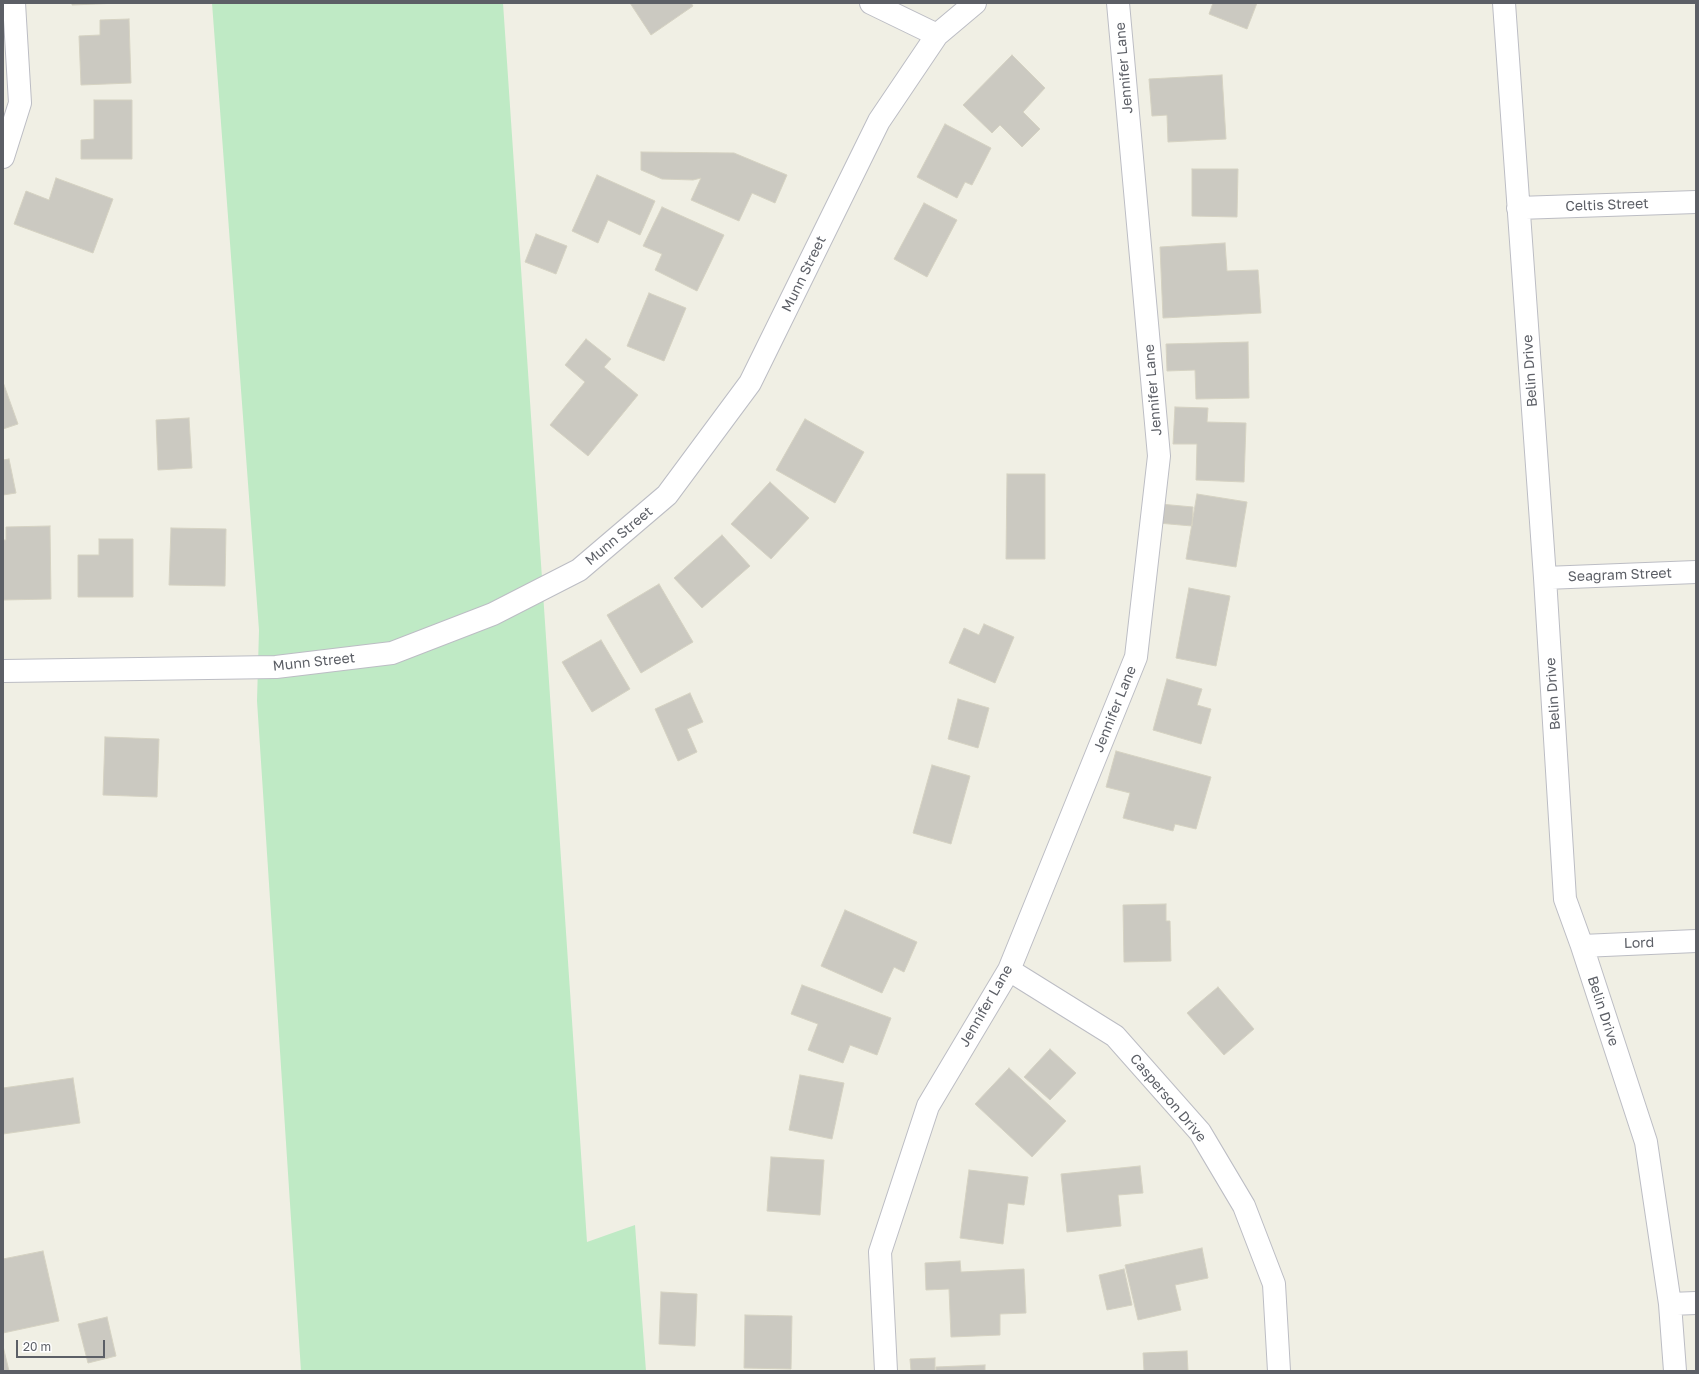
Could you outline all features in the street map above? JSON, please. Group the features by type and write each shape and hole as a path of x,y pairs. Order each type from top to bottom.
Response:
{"street":[{"path":"3,157 20,103 14,3"},
{"path":"871,3 937,35"},
{"name":"Munn Street","path":"3,671 276,667 392,653 492,614 579,570 667,495 750,382 879,121 937,35 975,3"},
{"name":"Jennifer Lane","path":"886,1371 880,1252 928,1106 1009,970 1136,657 1159,456 1118,3"},
{"name":"Belin Drive","path":"1504,3 1545,578 1565,899 1582,946 1646,1142 1670,1304 1675,1371"},
{"name":"Celtis Street","path":"1518,208 1696,202"},
{"name":"Seagram Street","path":"1545,578 1696,572"},
{"name":"Lord","path":"1582,946 1696,942"},
{"name":"Casperson Drive","path":"1009,970 1115,1036 1200,1132 1244,1206 1274,1284 1279,1371"},
{"path":"1670,1304 1696,1303"}],"green space":[{"path":"212,3 503,3 587,1242 635,1225 646,1371 301,1371 257,701 259,630"}],"building":[{"path":"72,3 119,3 72,5"},
{"path":"630,3 691,3 693,6 651,35"},
{"path":"1213,3 1257,3 1247,29 1209,14"},
{"path":"129,19 131,83 81,85 79,36 100,35 100,20"},
{"path":"1012,55 1045,88 1023,112 1040,129 1022,147 1000,125 992,133 963,105"},
{"path":"1222,75 1226,139 1168,142 1167,115 1152,116 1149,79"},
{"path":"94,100 132,100 132,159 81,159 81,140 94,139"},
{"path":"945,124 991,148 972,185 965,182 957,198 917,177"},
{"path":"641,152 734,153 787,175 775,203 752,193 739,221 691,200 701,178 693,180 662,179 641,170"},
{"path":"1192,169 1238,169 1237,217 1192,216"},
{"path":"597,175 655,201 640,235 608,220 598,243 572,231"},
{"path":"56,178 113,199 93,253 14,224 26,191 49,200"},
{"path":"924,203 957,220 927,277 894,259"},
{"path":"662,207 724,235 697,291 655,270 662,254 643,246"},
{"path":"536,234 567,246 556,274 525,262"},
{"path":"1225,243 1227,271 1258,270 1261,313 1163,318 1160,247"},
{"path":"649,293 686,308 664,361 627,346"},
{"path":"586,339 611,359 604,367 638,395 588,456 550,425 585,382 565,365"},
{"path":"1248,342 1249,398 1196,399 1195,370 1167,371 1166,344"},
{"path":"3,382 18,424 3,429"},
{"path":"1175,407 1208,408 1207,422 1246,423 1244,482 1196,480 1197,444 1173,444"},
{"path":"189,418 192,468 158,470 156,420"},
{"path":"805,419 864,452 835,503 776,470"},
{"path":"9,459 16,493 3,495 3,460"},
{"path":"1007,474 1045,474 1045,559 1006,559"},
{"path":"770,482 809,518 771,559 731,524"},
{"path":"1197,494 1247,502 1236,567 1186,559"},
{"path":"1160,504 1193,507 1192,526 1158,523"},
{"path":"50,526 51,599 3,600 3,540 6,540 6,527"},
{"path":"171,528 226,529 225,586 169,585"},
{"path":"722,535 750,566 702,608 674,578"},
{"path":"99,539 133,539 133,597 78,597 78,555 99,555"},
{"path":"659,584 693,642 641,673 607,615"},
{"path":"1189,588 1230,596 1216,666 1176,658"},
{"path":"984,624 1014,637 995,683 949,663 964,628 979,635"},
{"path":"601,640 630,689 592,712 562,662"},
{"path":"1167,679 1202,689 1197,705 1211,709 1201,744 1153,730"},
{"path":"690,693 703,722 687,729 697,752 678,761 655,709"},
{"path":"958,699 989,708 978,748 948,739"},
{"path":"105,737 159,739 157,797 103,795"},
{"path":"1116,751 1211,777 1196,829 1175,824 1173,831 1123,818 1130,793 1106,787"},
{"path":"932,765 970,776 951,844 913,833"},
{"path":"1166,904 1166,921 1170,921 1171,961 1124,962 1123,905"},
{"path":"845,910 917,942 904,972 894,967 882,993 821,966"},
{"path":"802,985 891,1018 877,1055 850,1045 843,1063 808,1050 818,1024 791,1014"},
{"path":"1218,987 1254,1029 1224,1055 1187,1013"},
{"path":"1050,1049 1076,1073 1050,1100 1024,1077"},
{"path":"1009,1068 1066,1121 1032,1157 975,1104"},
{"path":"800,1075 844,1083 832,1139 789,1130"},
{"path":"73,1078 80,1123 3,1134 3,1088"},
{"path":"771,1157 824,1160 820,1215 767,1211"},
{"path":"1140,1166 1143,1193 1118,1195 1121,1226 1067,1232 1061,1174"},
{"path":"969,1170 1028,1177 1024,1205 1008,1203 1003,1244 960,1238"},
{"path":"1202,1248 1208,1278 1175,1285 1181,1310 1138,1320 1125,1265"},
{"path":"43,1251 59,1321 3,1333 3,1259"},
{"path":"960,1261 961,1272 1024,1269 1026,1313 1000,1314 1000,1335 951,1337 949,1289 926,1290 925,1263"},
{"path":"1124,1269 1132,1305 1107,1310 1099,1275"},
{"path":"661,1292 697,1294 695,1346 659,1344"},
{"path":"745,1315 792,1316 791,1369 744,1368"},
{"path":"107,1317 116,1356 88,1363 78,1324"},
{"path":"3,1346 9,1371 3,1371"},
{"path":"1187,1351 1188,1371 1144,1371 1143,1353"},
{"path":"935,1358 935,1371 911,1371 910,1359"},
{"path":"985,1365 985,1371 936,1371 936,1367"}]}
